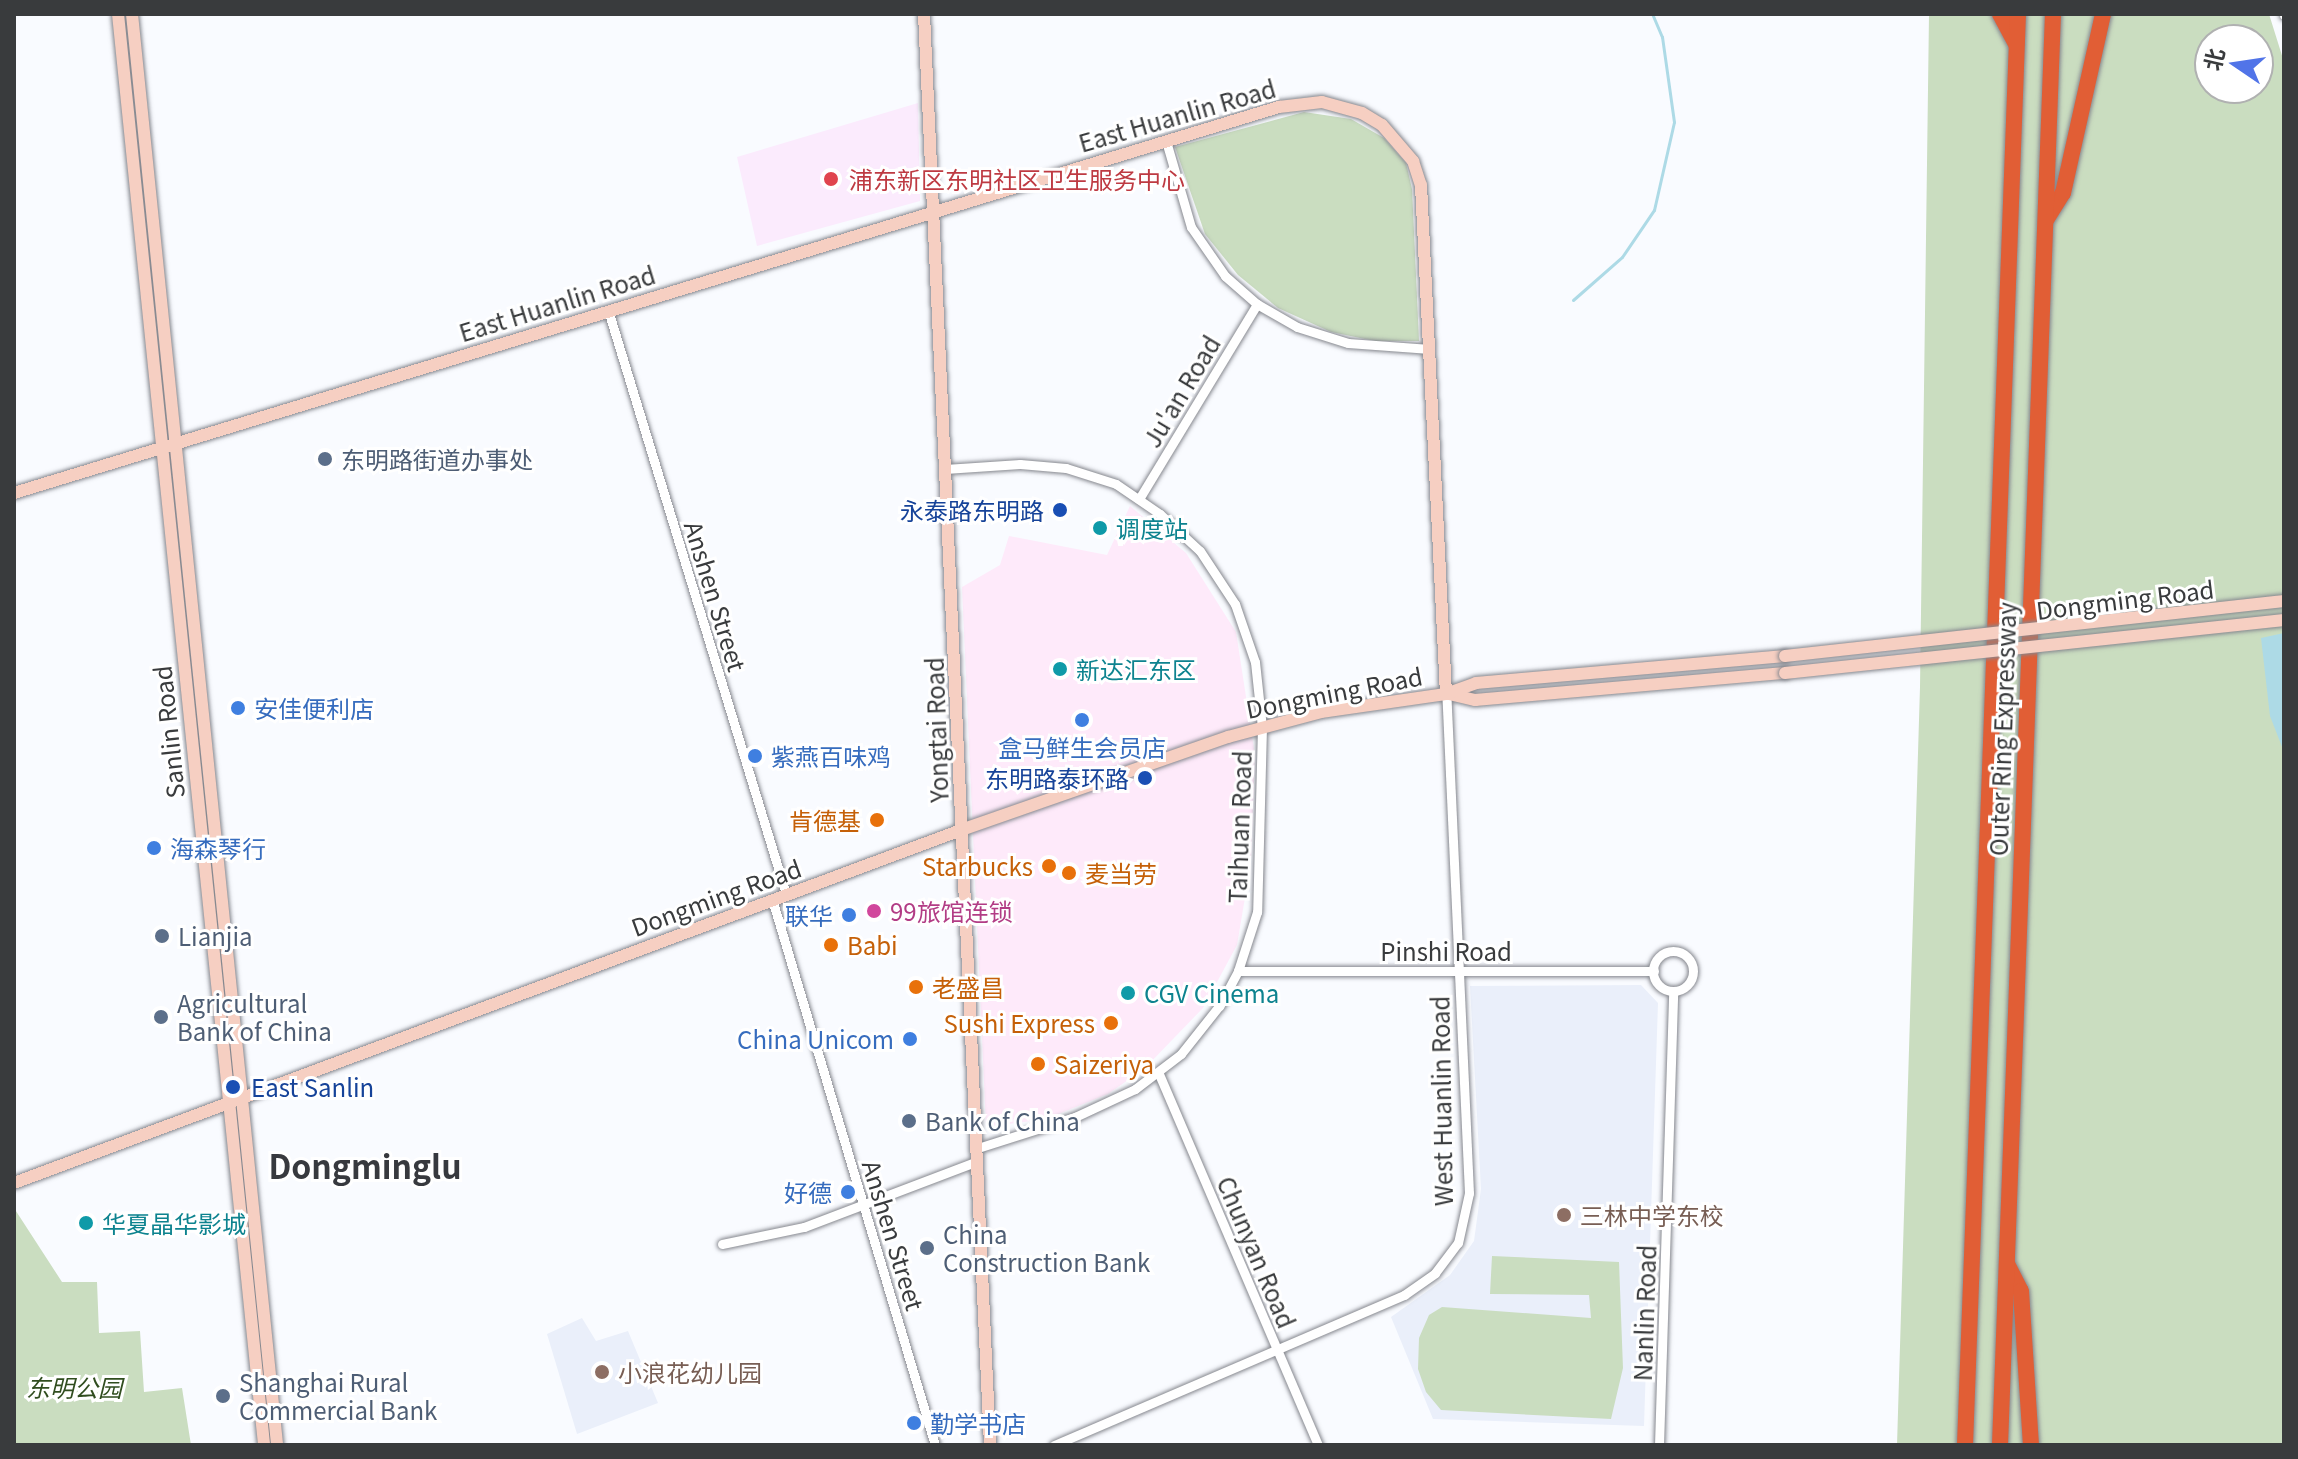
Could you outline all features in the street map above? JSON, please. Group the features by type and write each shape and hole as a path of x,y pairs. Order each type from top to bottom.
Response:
{"highway":[{"path":"2000,14 2016,45"},
{"name":"Outer Ring Expressway","path":"1963,1442 2018,14"},
{"name":"Outer Ring Expressway","path":"2000,1445 2053,14"},
{"path":"2045,222 2063,193 2103,14"},
{"path":"2006,1263 2021,1291 2031,1445"}],"main road":[{"name":"Sanlin Road","path":"118,14 169,446"},
{"name":"Sanlin Road","path":"132,14 169,446 235,1100 264,1445"},
{"name":"Yongtai Road","path":"924,14 990,1445"},
{"name":"East Huanlin Road","path":"14,493 1166,141 1301,103 1342,105 1382,125 1413,161 1421,185 1446,694"},
{"name":"Dongming Road","path":"14,1183 1139,764 1262,727 1446,694 1476,683 1785,656 2284,601"},
{"name":"Dongming Road","path":"1446,694 1475,700 1785,673 2284,620"},
{"name":"Sanlin Road","path":"235,1100 277,1445"}],"street":[{"path":"1166,141 1191,227 1225,276 1257,304 1297,327 1348,343 1430,349"},
{"name":"Ju'an Road","path":"1139,499 1257,304"},
{"name":"Anshen Street","path":"608,310 786,894"},
{"name":"Taihuan Road","path":"722,1244 783,1233 864,1205 975,1155 1075,1117 1159,1074 1202,1032 1238,971 1257,912 1262,873 1262,727 1255,662 1235,604 1200,551 1139,499 1089,474 1057,467 945,469"},
{"name":"West Huanlin Road","path":"1054,1445 1404,1295 1435,1273 1458,1243 1469,1193 1446,694"},
{"name":"Anshen Street","path":"772,899 935,1445"},
{"path":"1665,953 1687,957 1692,979 1673,991 1659,985 1654,971 1665,953"},
{"name":"Pinshi Road","path":"1238,971 1654,971"},
{"name":"Nanlin Road","path":"1659,1445 1673,991"},
{"name":"Chunyan Road","path":"1159,1074 1318,1445"}],"shaded area":[{"name":"浦东新区东明社区卫生服务中心","path":"918,103 920,201 757,246 737,157"},
{"path":"1130,506 1186,553 1236,632 1255,755 1251,862 1237,945 1203,1008 1145,1068 1108,1094 1046,1119 986,1127 962,587 1000,565 1009,536 1107,555"},
{"name":"三林中学东校","path":"1641,985 1658,1003 1644,1426 1433,1419 1391,1317 1450,1275 1474,1241 1481,1189 1470,986"},
{"name":"小浪花幼儿园","path":"582,1318 596,1341 628,1331 658,1403 577,1434 547,1334"}],"green space":[{"path":"1929,14 2269,14 2272,24 2194,24 2194,104 2274,104 2274,30 2284,62 2284,1445 1897,1445 1920,687"},
{"path":"1304,112 1351,119 1384,138 1406,163 1412,189 1419,341 1375,341 1331,332 1278,308 1238,275 1205,234 1175,147"},
{"name":"东明公园","path":"14,1208 62,1282 97,1282 99,1333 140,1331 144,1392 182,1388 191,1445 14,1445"},
{"path":"1492,1256 1619,1262 1623,1368 1611,1419 1441,1410 1426,1392 1418,1369 1419,1338 1429,1315 1442,1307 1591,1318 1589,1295 1490,1294"}],"water":[{"path":"2284,633 2284,752 2270,716 2261,638"}],"waterway":[{"path":"1573,300 1622,257 1654,210 1674,122 1662,37 1652,14"}],"place":[{"name":"浦东新区东明社区卫生服务中心","path":"831,179"},
{"name":"东明路街道办事处","path":"325,459"},
{"name":"永泰路东明路","path":"1060,510"},
{"name":"调度站","path":"1100,528"},
{"name":"新达汇东区","path":"1060,669"},
{"name":"安佳便利店","path":"238,708"},
{"name":"盒马鲜生会员店","path":"1082,720"},
{"name":"紫燕百味鸡","path":"755,756"},
{"name":"东明路泰环路","path":"1145,778"},
{"name":"肯德基","path":"877,820"},
{"name":"海森琴行","path":"154,848"},
{"name":"Starbucks","path":"1049,866"},
{"name":"麦当劳","path":"1069,873"},
{"name":"99旅馆连锁","path":"874,911"},
{"name":"联华","path":"849,915"},
{"name":"Lianjia","path":"162,936"},
{"name":"Babi","path":"831,945"},
{"name":"老盛昌","path":"916,987"},
{"name":"CGV Cinema","path":"1128,993"},
{"name":"Agricultural Bank of China","path":"161,1017"},
{"name":"Sushi Express","path":"1111,1023"},
{"name":"China Unicom","path":"910,1039"},
{"name":"Saizeriya","path":"1038,1064"},
{"name":"East Sanlin","path":"233,1087"},
{"name":"Bank of China","path":"909,1121"},
{"name":"好德","path":"848,1192"},
{"name":"三林中学东校","path":"1564,1215"},
{"name":"华夏晶华影城","path":"86,1223"},
{"name":"China Construction Bank","path":"927,1248"},
{"name":"小浪花幼儿园","path":"602,1372"},
{"name":"Shanghai Rural Commercial Bank","path":"223,1396"},
{"name":"勤学书店","path":"914,1423"}],"district":[{"name":"Dongminglu","path":"365,1165"}]}
